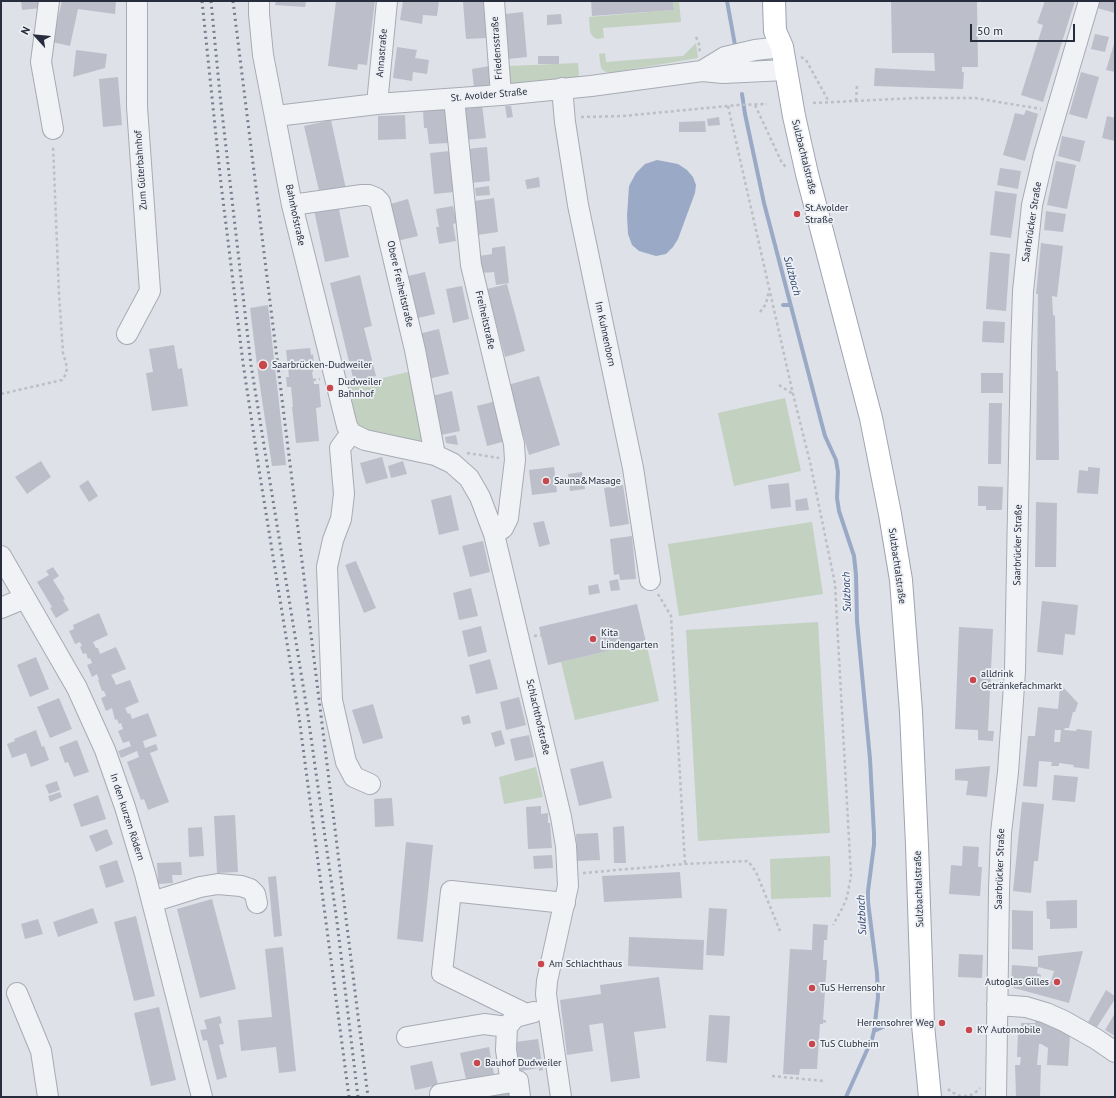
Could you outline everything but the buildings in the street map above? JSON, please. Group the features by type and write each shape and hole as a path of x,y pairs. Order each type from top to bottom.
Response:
{"main road":[{"name":"Sulzbachtalstraße","path":"774,1 774,31 784,38"},
{"name":"Sulzbachtalstraße","path":"785,1 784,38 786,70 792,109 807,174 871,418 890,514 900,580 911,712 918,853 923,1025 938,1091"}],"street":[{"path":"49,1 41,62 53,129"},
{"name":"Zum Güterbahnhof","path":"127,334 150,292 137,107 137,1"},
{"name":"Bahnhofstraße","path":"259,1 263,55 292,205 349,430"},
{"name":"Annastraße","path":"377,104 387,1"},
{"name":"Friedensstraße","path":"494,1 501,95"},
{"name":"Saarbrücker Straße","path":"989,1090 997,1005 1001,833 1008,772 1015,671 1021,350 1026,256 1032,205 1044,154 1089,1"},
{"name":"St. Avolder Straße","path":"276,116 377,104 501,95 627,82 701,64 725,56 755,50 784,38"},
{"name":"St. Avolder Straße","path":"701,64 723,73 786,70"},
{"name":"Im Kuhnenborn","path":"562,88 578,205 633,468 650,580"},
{"name":"Freiheitstraße","path":"454,99 471,264 514,444 507,459 508,518 503,528 494,534"},
{"name":"Obere Freiheitstraße","path":"292,205 362,195 369,195 376,198 380,202 411,331 435,455"},
{"path":"349,430 340,448 344,494 341,519 333,540 327,567 332,700 346,762 354,777 370,784"},
{"name":"Schlachthofstraße","path":"349,430 365,440 435,455 452,462 468,478 480,497 494,534 561,817 566,846 568,886 547,981 548,1009 561,1097"},
{"name":"In den kurzen Rödern","path":"1,556 77,688 105,750 125,808 152,902 202,1097"},
{"path":"1,608 25,598"},
{"path":"152,902 200,887 218,884 240,886 250,889 255,894 257,903"},
{"path":"526,1014 442,973 451,891 565,903"},
{"path":"17,993 41,1051 48,1097"},
{"path":"997,1005 1026,1007 1046,1013 1083,1032 1115,1052"},
{"path":"441,1097 440,1094 516,1090 506,1050 507,1027 515,1017 548,1009"},
{"path":"407,1037 484,1024 507,1027"}],"path":[{"path":"696,37 699,44 701,64"},
{"path":"806,60 829,102"},
{"path":"856,84 856,101"},
{"path":"813,103 916,98 975,98 1041,108"},
{"path":"565,117 623,116 738,105 768,104"},
{"path":"755,105 782,163 789,169"},
{"path":"728,106 822,517 835,584 851,876 845,902 832,925"},
{"path":"1,394 62,380 66,374 67,367 63,353 59,294 53,129"},
{"path":"760,312 766,304 769,289"},
{"path":"313,380 317,379"},
{"path":"779,385 793,394"},
{"path":"297,389 299,407"},
{"path":"268,390 275,439"},
{"path":"464,452 507,459"},
{"path":"650,580 671,616 685,864"},
{"path":"568,875 685,864 748,861 756,872 780,931"},
{"path":"823,1021 828,1022"},
{"path":"772,1076 824,1081"},
{"path":"938,1091 951,1092 960,1096 969,1096 989,1090"}],"green space":[{"path":"673,1 679,1 681,22 603,28 604,38 597,39 593,37 590,32 589,17 674,10"},
{"path":"696,43 698,58 609,73 601,68 599,54 605,53 606,62 683,56"},
{"path":"578,63 579,77 515,84 511,83 509,80 509,66"},
{"path":"412,371 428,446 370,434 354,424 345,387"},
{"path":"785,398 801,471 734,486 718,413"},
{"path":"812,522 823,594 679,616 668,544"},
{"path":"818,622 830,833 698,841 686,630"},
{"path":"646,642 659,701 575,720 561,662"},
{"path":"536,767 543,797 504,804 499,777"},
{"path":"830,856 831,897 771,899 770,859"}],"water":[{"path":"657,160 678,164 687,170 693,177 696,185 695,193 678,239 666,254 656,256 639,251 632,245 628,234 627,216 629,186 636,173 645,164"}],"waterway":[{"name":"Sulzbach","path":"727,1 735,45"},
{"name":"Sulzbach","path":"742,94 764,203 825,436 836,460 838,472 837,498 839,511 854,556 856,575 857,621 870,759 874,834 868,902 877,973 878,997 872,1039 846,1097"},
{"path":"783,305 790,305"},
{"path":"874,1031 883,1027"}],"railway":[{"path":"202,1 221,184 243,363 299,717 349,1097"},
{"path":"211,1 220,95 251,365 308,716 337,922 358,1097"},
{"path":"233,1 368,1097"}],"place":[{"name":"St.Avolder Straße","path":"797,214"},
{"name":"Saarbrücken-Dudweiler","path":"263,365"},
{"name":"Dudweiler Bahnhof","path":"330,388"},
{"name":"Sauna&Masage","path":"546,481"},
{"name":"Kita Lindengarten","path":"593,639"},
{"name":"alldrink Getränkefachmarkt","path":"973,680"},
{"name":"Am Schlachthaus","path":"541,964"},
{"name":"Autoglas Gilles","path":"1057,982"},
{"name":"TuS Herrensohr","path":"812,988"},
{"name":"Herrensohrer Weg","path":"942,1023"},
{"name":"KY Automobile","path":"969,1030"},
{"name":"TuS Clubheim","path":"812,1044"},
{"name":"Bauhof Dudweiler","path":"477,1063"}]}
